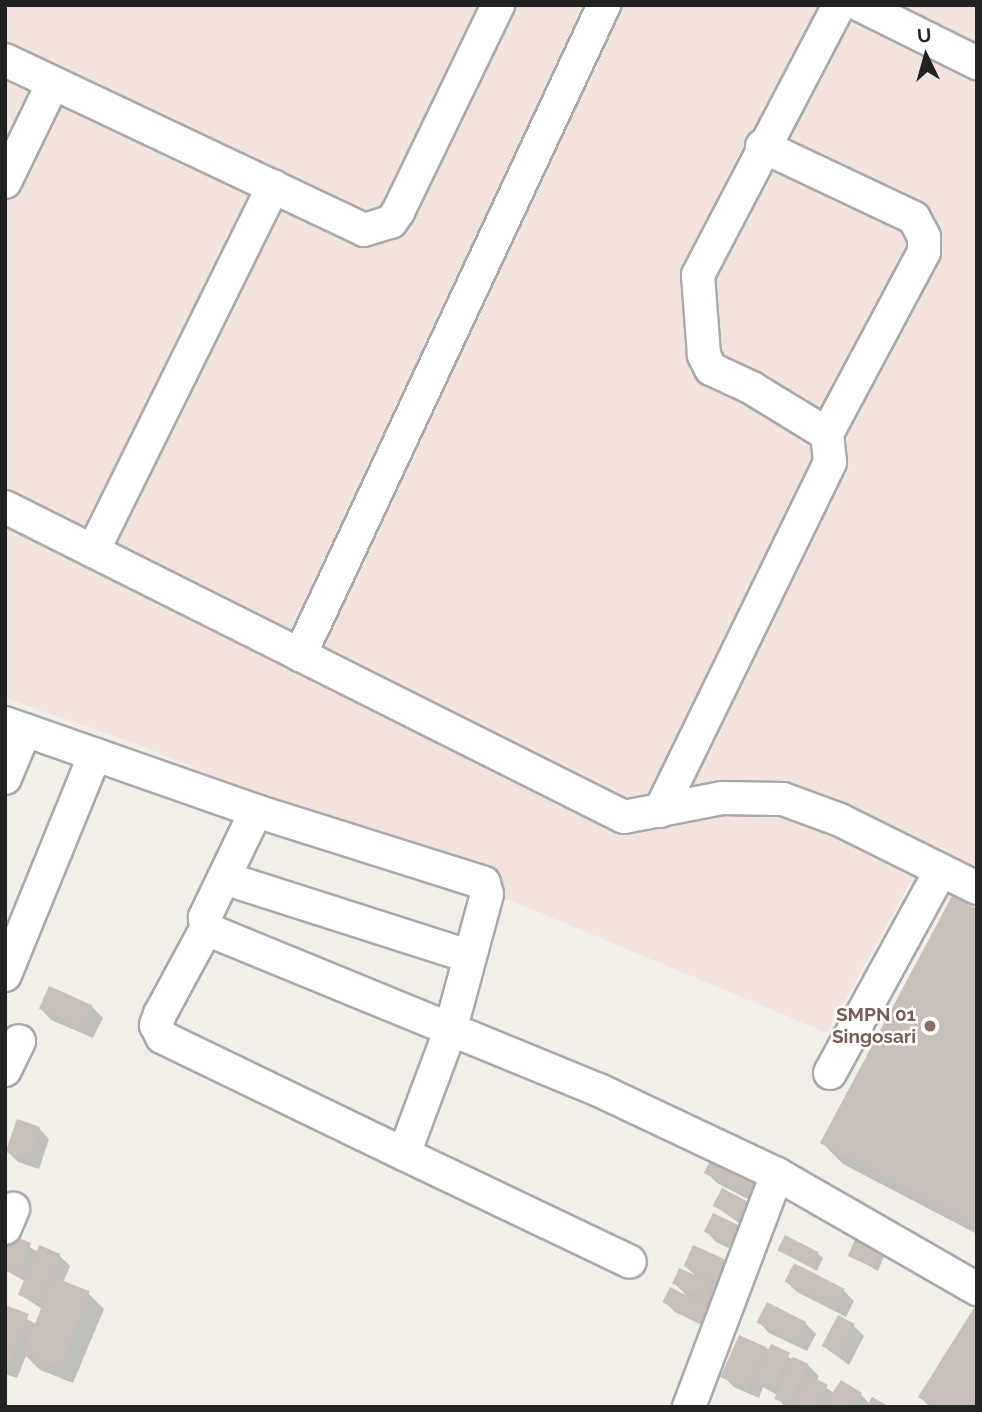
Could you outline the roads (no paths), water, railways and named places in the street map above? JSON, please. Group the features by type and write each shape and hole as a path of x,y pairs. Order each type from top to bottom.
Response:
{"street":[{"path":"5,60 364,230 391,222 498,5"},
{"path":"300,655 604,5"},
{"path":"660,811 830,462 831,443 827,434 752,388 711,369 704,355 698,275 702,261 762,146 839,5"},
{"path":"860,5 977,63"},
{"path":"5,182 53,83"},
{"path":"762,146 914,218 924,237 925,252 827,434"},
{"path":"93,551 273,187"},
{"path":"5,507 624,817 722,798 783,799 840,820 977,888"},
{"path":"5,778 15,726 256,811 485,883 487,894 450,1031 404,1154"},
{"path":"5,975 95,755"},
{"path":"256,811 205,918 206,929 159,1014 156,1025 162,1037 630,1262"},
{"path":"830,1073 941,870"},
{"path":"224,877 469,957"},
{"path":"206,929 599,1090 777,1174 977,1289"},
{"path":"5,1070 19,1041"},
{"path":"689,1407 777,1174"}],"place":[{"name":"SMPN 01 Singosari","path":"930,1026"}]}
